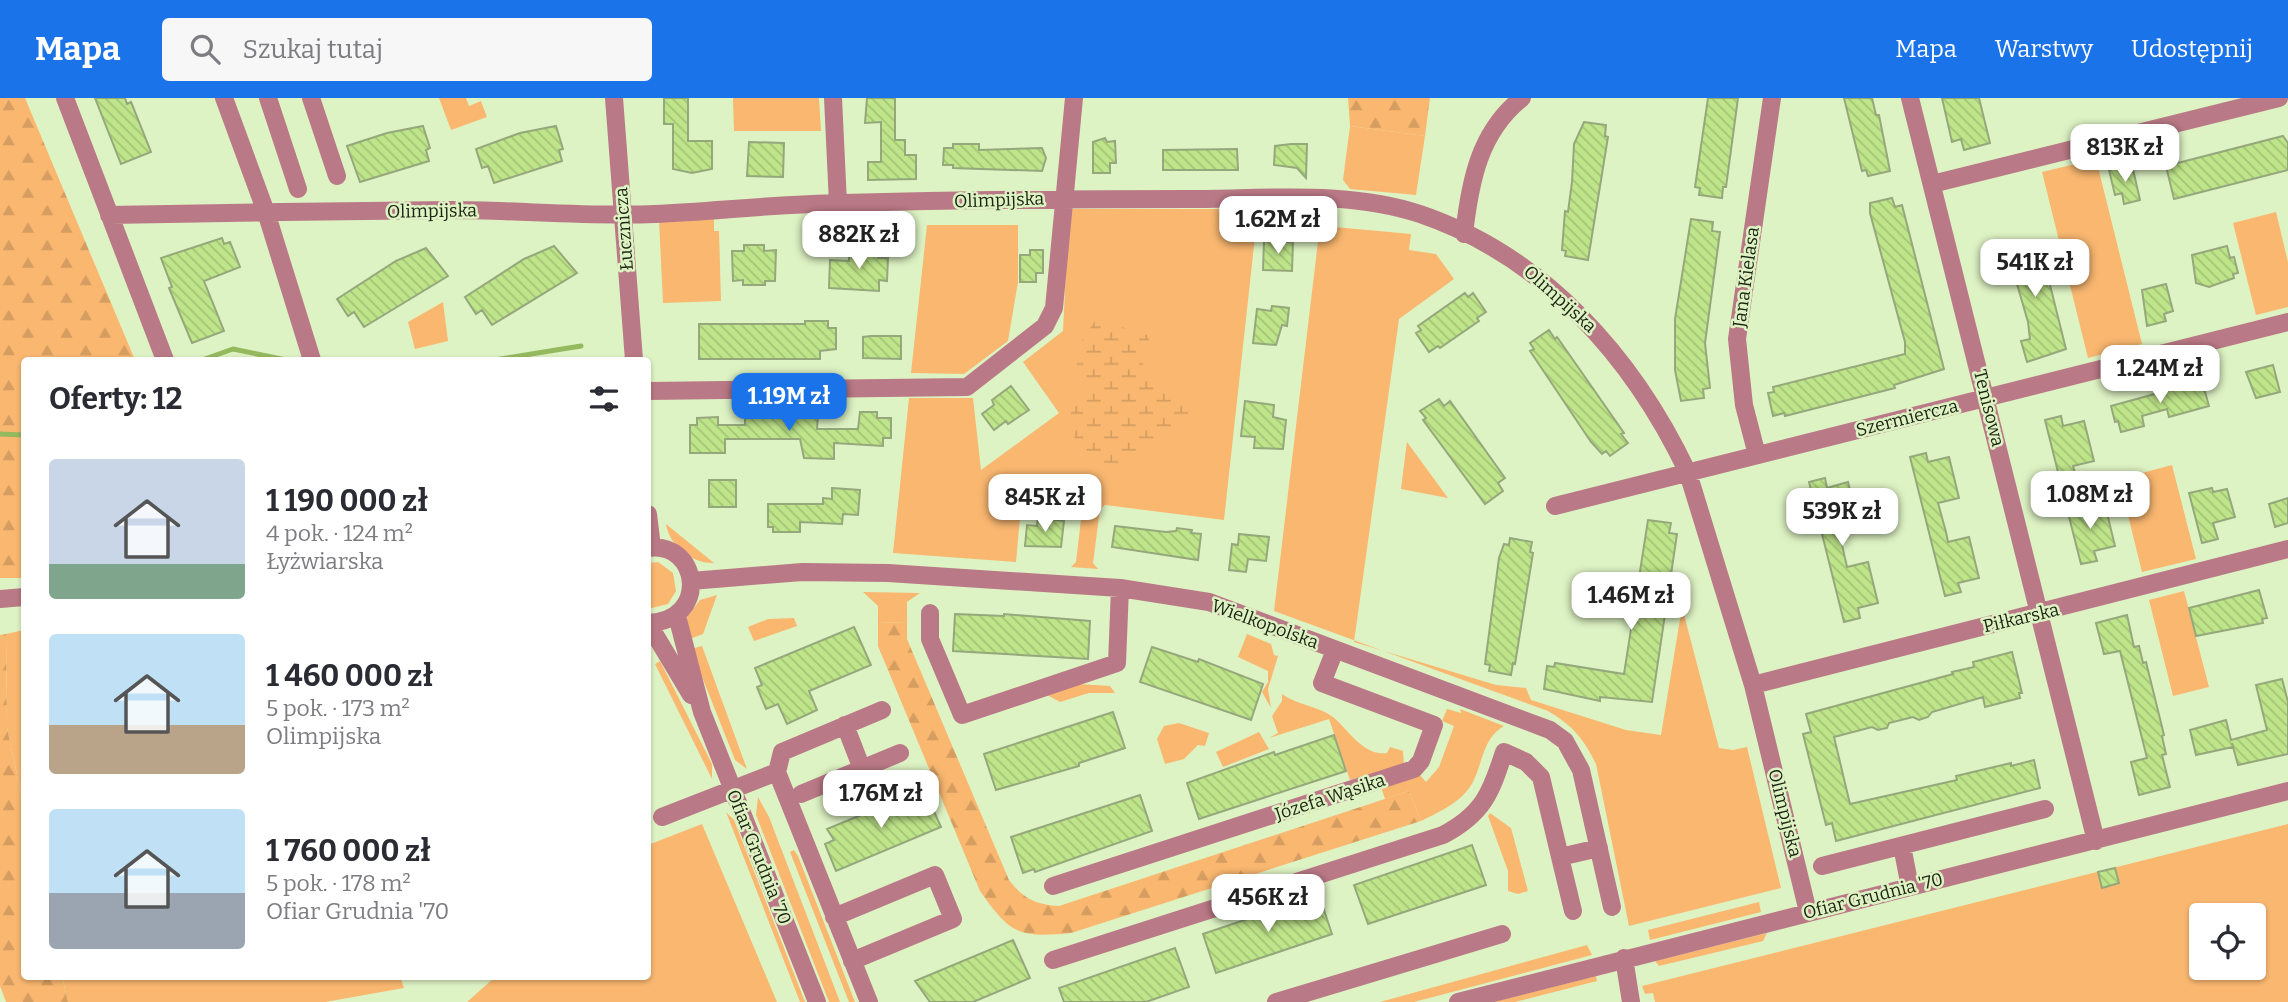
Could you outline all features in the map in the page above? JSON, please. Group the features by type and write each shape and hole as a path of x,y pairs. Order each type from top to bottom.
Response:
{"street":[{"path":"65,98 165,357"},
{"path":"224,98 266,212 311,357"},
{"path":"268,98 298,189"},
{"path":"311,98 337,176"},
{"name":"Łucznicza","path":"614,98 634,357"},
{"path":"833,98 838,203"},
{"path":"651,391 967,387 1045,326 1051,318 1074,98"},
{"path":"1464,233 1469,190 1477,163 1501,118 1522,98"},
{"name":"Jana Kielasa","path":"1757,455 1744,404 1737,340 1772,98"},
{"name":"Tenisowa","path":"1910,98 2096,841"},
{"path":"1932,184 2280,98"},
{"name":"Olimpijska","path":"109,215 533,211 624,215 838,203 1063,198 1337,199 1388,204 1464,233 1525,267 1592,327 1621,361 1675,445 1688,473 1753,685 1808,912"},
{"name":"Szermiercza","path":"1688,473 2288,321"},
{"path":"1555,506 1688,473"},
{"path":"651,548 666,549 678,556 687,567 691,581 691,594 677,616 663,622 651,623"},
{"name":"Piłkarska","path":"1753,685 2288,549"},
{"name":"Wielkopolska","path":"691,581 838,572 1120,588 1209,602 1550,730 1565,741 1576,756 1612,907"},
{"path":"930,613 930,639 962,715 1117,663 1120,588"},
{"path":"0,599 21,597"},
{"name":"Ofiar Grudnia '70","path":"677,616 702,712 817,1002"},
{"name":"Ofiar Grudnia '70","path":"651,628 702,712"},
{"name":"Józefa Wąsika","path":"1052,886 1414,769 1421,761 1434,725 1322,683 1335,650"},
{"path":"869,1002 778,772 782,752 882,710"},
{"path":"845,725 862,769"},
{"path":"1053,960 1443,835 1465,823 1479,810 1494,785 1504,752 1525,762 1541,777 1573,911"},
{"path":"802,794 900,753"},
{"path":"662,817 778,772"},
{"name":"Ofiar Grudnia '70","path":"1458,1002 2288,791"},
{"path":"1822,866 2045,809"},
{"path":"1902,846 1910,887"},
{"path":"1560,857 1599,848"},
{"path":"834,917 935,875 953,919 852,961"},
{"path":"1276,1002 1502,934"},
{"path":"1624,958 1631,1002"}],"green space":[{"path":"0,98 25,98 134,357 21,357 21,578 0,578"},
{"path":"439,98 466,98 469,106 481,101 487,117 451,130"},
{"path":"733,98 819,98 821,131 734,131"},
{"path":"1348,98 1430,98 1425,136 1350,126"},
{"path":"1350,126 1425,136 1416,195 1350,189 1343,180"},
{"path":"2096,159 2142,344 2088,358 2042,172"},
{"path":"1069,209 1258,209 1224,520 1105,505 1100,509 1093,563 1098,569 1071,567 1076,562 1083,503 1022,495 1016,562 893,553 909,398 973,398 981,470 1059,413 1023,362 1063,331"},
{"path":"2276,212 2288,262 2288,307 2256,315 2233,223"},
{"path":"714,219 714,231 719,231 721,301 663,303 659,220"},
{"path":"927,225 1018,225 1018,282 1008,341 964,374 911,373"},
{"path":"1313,225 1411,234 1409,250 1436,254 1454,279 1399,319 1354,640 1274,611 1319,233"},
{"path":"443,302 448,341 415,349 408,322"},
{"path":"1096,319 1150,336 1143,362 1148,379 1160,391 1193,406 1192,414 1124,465 1095,462 1070,432 1071,413 1084,393 1083,377 1077,366 1078,346"},
{"path":"1407,442 1448,498 1401,489"},
{"path":"2172,465 2196,559 2142,572 2119,479"},
{"path":"666,524 714,563 706,563 683,552 672,540"},
{"path":"658,562 673,573 676,591 668,604 651,608 651,563"},
{"path":"2184,591 2209,687 2173,696 2149,600"},
{"path":"863,592 920,593 907,602 907,622 878,623 878,606"},
{"path":"717,595 703,634 687,640 687,617 700,600"},
{"path":"1682,607 1719,748 1733,750 1747,747 1781,888 1629,926 1596,764 1576,733 1548,711 1383,651 1496,685 1526,688 1531,700 1626,730 1661,735"},
{"path":"794,618 797,626 754,641 748,627 768,619"},
{"path":"907,622 907,639 1009,880 1025,896 1037,902 1059,906 1409,791 1421,821 1071,933 1039,935 1017,930 1008,925 980,891 878,646 878,623"},
{"path":"21,631 21,793 7,728 6,634"},
{"path":"6,634 7,728 21,793 21,980 63,980 68,1002 6,1002 0,986 0,635"},
{"path":"1247,634 1271,644 1274,655 1278,656 1268,689 1271,708 1262,692 1268,682 1268,671 1238,657"},
{"path":"702,646 747,769 735,760 691,649"},
{"path":"660,661 712,764 712,779 655,664"},
{"path":"1078,684 1110,686 1115,693 1089,693 1060,702 1047,695"},
{"path":"1282,694 1333,717 1371,751 1387,753 1390,747 1403,751 1404,765 1350,780 1329,719 1269,738 1278,733 1272,716 1282,701"},
{"path":"1447,709 1461,713 1460,709 1504,726 1492,737 1473,782 1463,795 1421,821 1409,791 1385,799 1381,787 1418,773 1426,782 1439,767 1454,726 1442,721"},
{"path":"1179,723 1209,733 1205,746 1198,745 1184,759 1165,764 1157,739 1164,726"},
{"path":"1259,732 1269,749 1223,767 1216,752"},
{"path":"758,797 769,817 840,1002 829,1002 756,815"},
{"path":"726,812 734,820 805,1002 800,1002"},
{"path":"1490,813 1511,828 1528,891 1518,894 1508,891 1508,871 1488,816"},
{"path":"702,824 777,1002 467,1002 492,980 651,980 651,844"},
{"path":"2288,824 2288,1002 1655,1002 1653,993 1645,994 1642,986"},
{"path":"794,850 855,1002 849,1002 790,852"},
{"path":"1759,902 1761,912 1650,940 1648,930"},
{"path":"1767,933 1763,941 1659,966 1655,961"},
{"path":"1587,945 1592,955 1414,1002 1380,1002"},
{"path":"1596,976 1597,981 1515,1002 1493,1002"},
{"path":"63,980 401,980 404,988 325,1002 68,1002"}],"building":[{"path":"95,98 125,98 127,104 131,102 151,152 121,164"},
{"path":"664,98 688,98 688,141 712,141 712,169 692,173 673,169 673,124 664,124"},
{"path":"867,98 895,98 895,140 905,140 905,155 916,155 916,179 868,180 868,162 881,162 881,122 865,123"},
{"path":"1708,98 1738,98 1726,187 1723,187 1722,198 1699,195 1700,188 1695,187"},
{"path":"1844,98 1872,98 1876,115 1879,115 1890,171 1868,176 1866,170 1862,171"},
{"path":"1942,98 1979,98 1990,143 1964,150 1961,139 1952,142"},
{"path":"1584,122 1606,125 1605,136 1608,137 1588,260 1565,256 1566,251 1562,250 1565,211 1568,212 1572,182 1574,144"},
{"path":"423,126 430,148 426,150 429,161 360,182 347,146 387,133"},
{"path":"556,126 563,149 559,150 562,161 494,183 488,166 482,168 476,149 520,133"},
{"path":"2283,136 2288,143 2288,170 2174,199 2166,166"},
{"path":"1105,138 1107,142 1115,141 1116,163 1110,163 1110,173 1093,173 1093,142"},
{"path":"749,142 784,143 783,177 747,176"},
{"path":"953,144 979,144 979,150 1042,148 1046,158 1042,171 953,168 953,165 943,165 944,148 953,148"},
{"path":"1307,144 1306,178 1297,168 1274,165 1275,146"},
{"path":"1237,149 1238,170 1163,170 1163,150"},
{"path":"2132,165 2140,200 2124,204 2122,193 2115,195 2109,170"},
{"path":"1892,198 1895,207 1902,205 1944,369 1894,385 1895,388 1785,416 1784,413 1773,416 1768,393 1774,392 1773,387 1905,354 1905,342 1870,213 1870,203"},
{"path":"1691,219 1713,222 1712,231 1720,232 1705,343 1710,388 1703,389 1704,398 1681,401 1675,370 1675,319"},
{"path":"222,238 224,244 230,242 240,267 204,281 224,331 192,343 169,288 172,287 161,258"},
{"path":"1264,241 1293,242 1292,271 1263,270"},
{"path":"2039,241 2066,349 2027,362 2021,341 2030,339 2028,322 2012,267 2003,269 1998,248"},
{"path":"744,245 764,245 764,251 776,250 775,281 765,281 765,285 743,285 743,280 733,281 732,251 744,251"},
{"path":"554,246 577,273 492,325 482,310 476,314 465,297 524,259"},
{"path":"2227,246 2230,258 2234,257 2238,273 2233,274 2234,278 2209,287 2196,283 2192,255"},
{"path":"426,248 448,276 364,327 354,312 348,316 337,299 396,261"},
{"path":"849,249 879,250 878,258 888,258 887,281 879,280 879,291 829,288 830,260 849,261"},
{"path":"1030,250 1043,250 1043,273 1036,273 1036,282 1020,282 1020,255 1030,255"},
{"path":"2166,284 2173,311 2164,314 2166,321 2147,326 2142,290"},
{"path":"1465,293 1468,297 1473,293 1486,312 1477,318 1479,321 1440,348 1438,346 1429,352 1416,333 1421,330 1418,326"},
{"path":"1272,306 1289,308 1287,326 1282,325 1276,345 1253,343 1257,309 1271,311"},
{"path":"805,321 828,321 828,328 836,328 836,349 820,351 820,359 699,359 699,324 805,324"},
{"path":"1549,330 1555,339 1557,337 1624,433 1621,434 1628,443 1610,456 1606,451 1602,454 1591,442 1530,351 1534,349 1530,343"},
{"path":"901,336 901,359 863,358 863,337"},
{"path":"2273,365 2280,392 2256,398 2246,372"},
{"path":"2202,381 2209,406 2169,417 2167,409 2142,416 2144,426 2121,432 2118,421 2115,422 2111,406"},
{"path":"1011,386 1029,410 994,430 982,414 994,405 992,400"},
{"path":"1439,399 1444,406 1450,401 1505,478 1498,483 1503,491 1485,504 1423,420 1426,418 1420,411"},
{"path":"1245,401 1274,405 1273,417 1286,420 1283,449 1254,448 1255,437 1241,436"},
{"path":"860,412 877,412 877,418 891,418 891,438 883,438 883,446 834,443 834,459 804,458 800,439 725,439 725,453 690,453 690,425 697,425 697,418 718,417 718,425 745,425 745,415 818,415 817,429 858,429"},
{"path":"2061,416 2063,426 2084,421 2094,461 2073,466 2076,476 2060,480 2045,420"},
{"path":"1926,453 1928,462 1949,457 1959,498 1938,503 1948,542 1969,537 1979,578 1958,583 1961,592 1945,596 1910,457"},
{"path":"1825,478 1827,488 1848,482 1858,523 1838,528 1847,567 1868,562 1878,603 1858,608 1860,618 1844,622 1809,482"},
{"path":"709,480 736,480 736,507 709,507"},
{"path":"832,488 860,490 858,515 843,514 842,524 800,522 800,532 773,532 773,527 768,527 768,504 823,504 823,498 832,499"},
{"path":"2212,488 2213,492 2227,489 2235,517 2213,523 2218,539 2202,543 2189,493"},
{"path":"2288,498 2288,523 2275,527 2269,504"},
{"path":"2082,501 2084,511 2105,505 2115,546 2094,551 2097,561 2081,564 2066,505"},
{"path":"1038,518 1064,521 1061,547 1025,546 1027,525 1037,526"},
{"path":"1648,520 1671,523 1669,533 1677,534 1652,702 1600,697 1600,701 1544,689 1547,666 1554,667 1555,663 1624,674"},
{"path":"1115,526 1166,532 1176,531 1177,528 1192,530 1191,533 1201,534 1198,560 1112,547"},
{"path":"1239,534 1269,537 1266,561 1248,559 1246,572 1229,570 1232,544 1238,545"},
{"path":"1510,538 1532,542 1530,552 1533,553 1511,675 1489,671 1490,665 1485,664 1499,558 1504,544 1509,545"},
{"path":"2259,590 2267,618 2262,619 2263,623 2196,636 2189,608"},
{"path":"955,614 1004,614 1090,621 1088,659 953,651"},
{"path":"2127,615 2134,647 2139,646 2143,663 2146,662 2164,735 2166,754 2162,755 2170,787 2139,795 2131,762 2147,758 2120,651 2104,654 2096,623"},
{"path":"854,627 871,665 809,691 817,710 787,724 778,704 766,709 757,687 762,685 755,668"},
{"path":"1152,647 1198,662 1199,659 1263,684 1251,720 1140,682"},
{"path":"2012,652 2022,693 2019,693 2020,698 1985,707 1983,697 1932,712 1928,717 1919,720 1913,717 1889,723 1887,728 1878,730 1872,727 1834,737 1850,804 1957,780 1956,776 2034,760 2040,788 1836,841 1832,823 1826,825 1803,734 1811,732 1806,714 1953,674 1952,672 1974,667 1973,662"},
{"path":"2282,679 2288,702 2288,754 2238,765 2232,743 2233,747 2196,755 2190,730 2226,720 2231,740 2267,730 2256,685"},
{"path":"1113,712 1125,748 1079,763 1079,766 996,790 984,754"},
{"path":"1334,735 1346,771 1199,819 1187,783 1274,752 1275,755"},
{"path":"924,789 941,827 836,871 825,844 834,840 827,829"},
{"path":"1140,795 1152,831 1035,872 1034,869 1023,873 1011,837"},
{"path":"1472,845 1486,885 1368,924 1354,885"},
{"path":"2115,868 2119,883 2102,888 2098,872"},
{"path":"1319,895 1332,934 1216,973 1203,934"},
{"path":"1013,940 1030,978 973,1002 930,1002 915,981"},
{"path":"1175,948 1189,987 1146,1002 1064,1002 1059,988"}],"waterway":[{"path":"513,357 581,346"},
{"path":"210,357 233,349 272,357"},
{"path":"0,434 21,435"}]}
